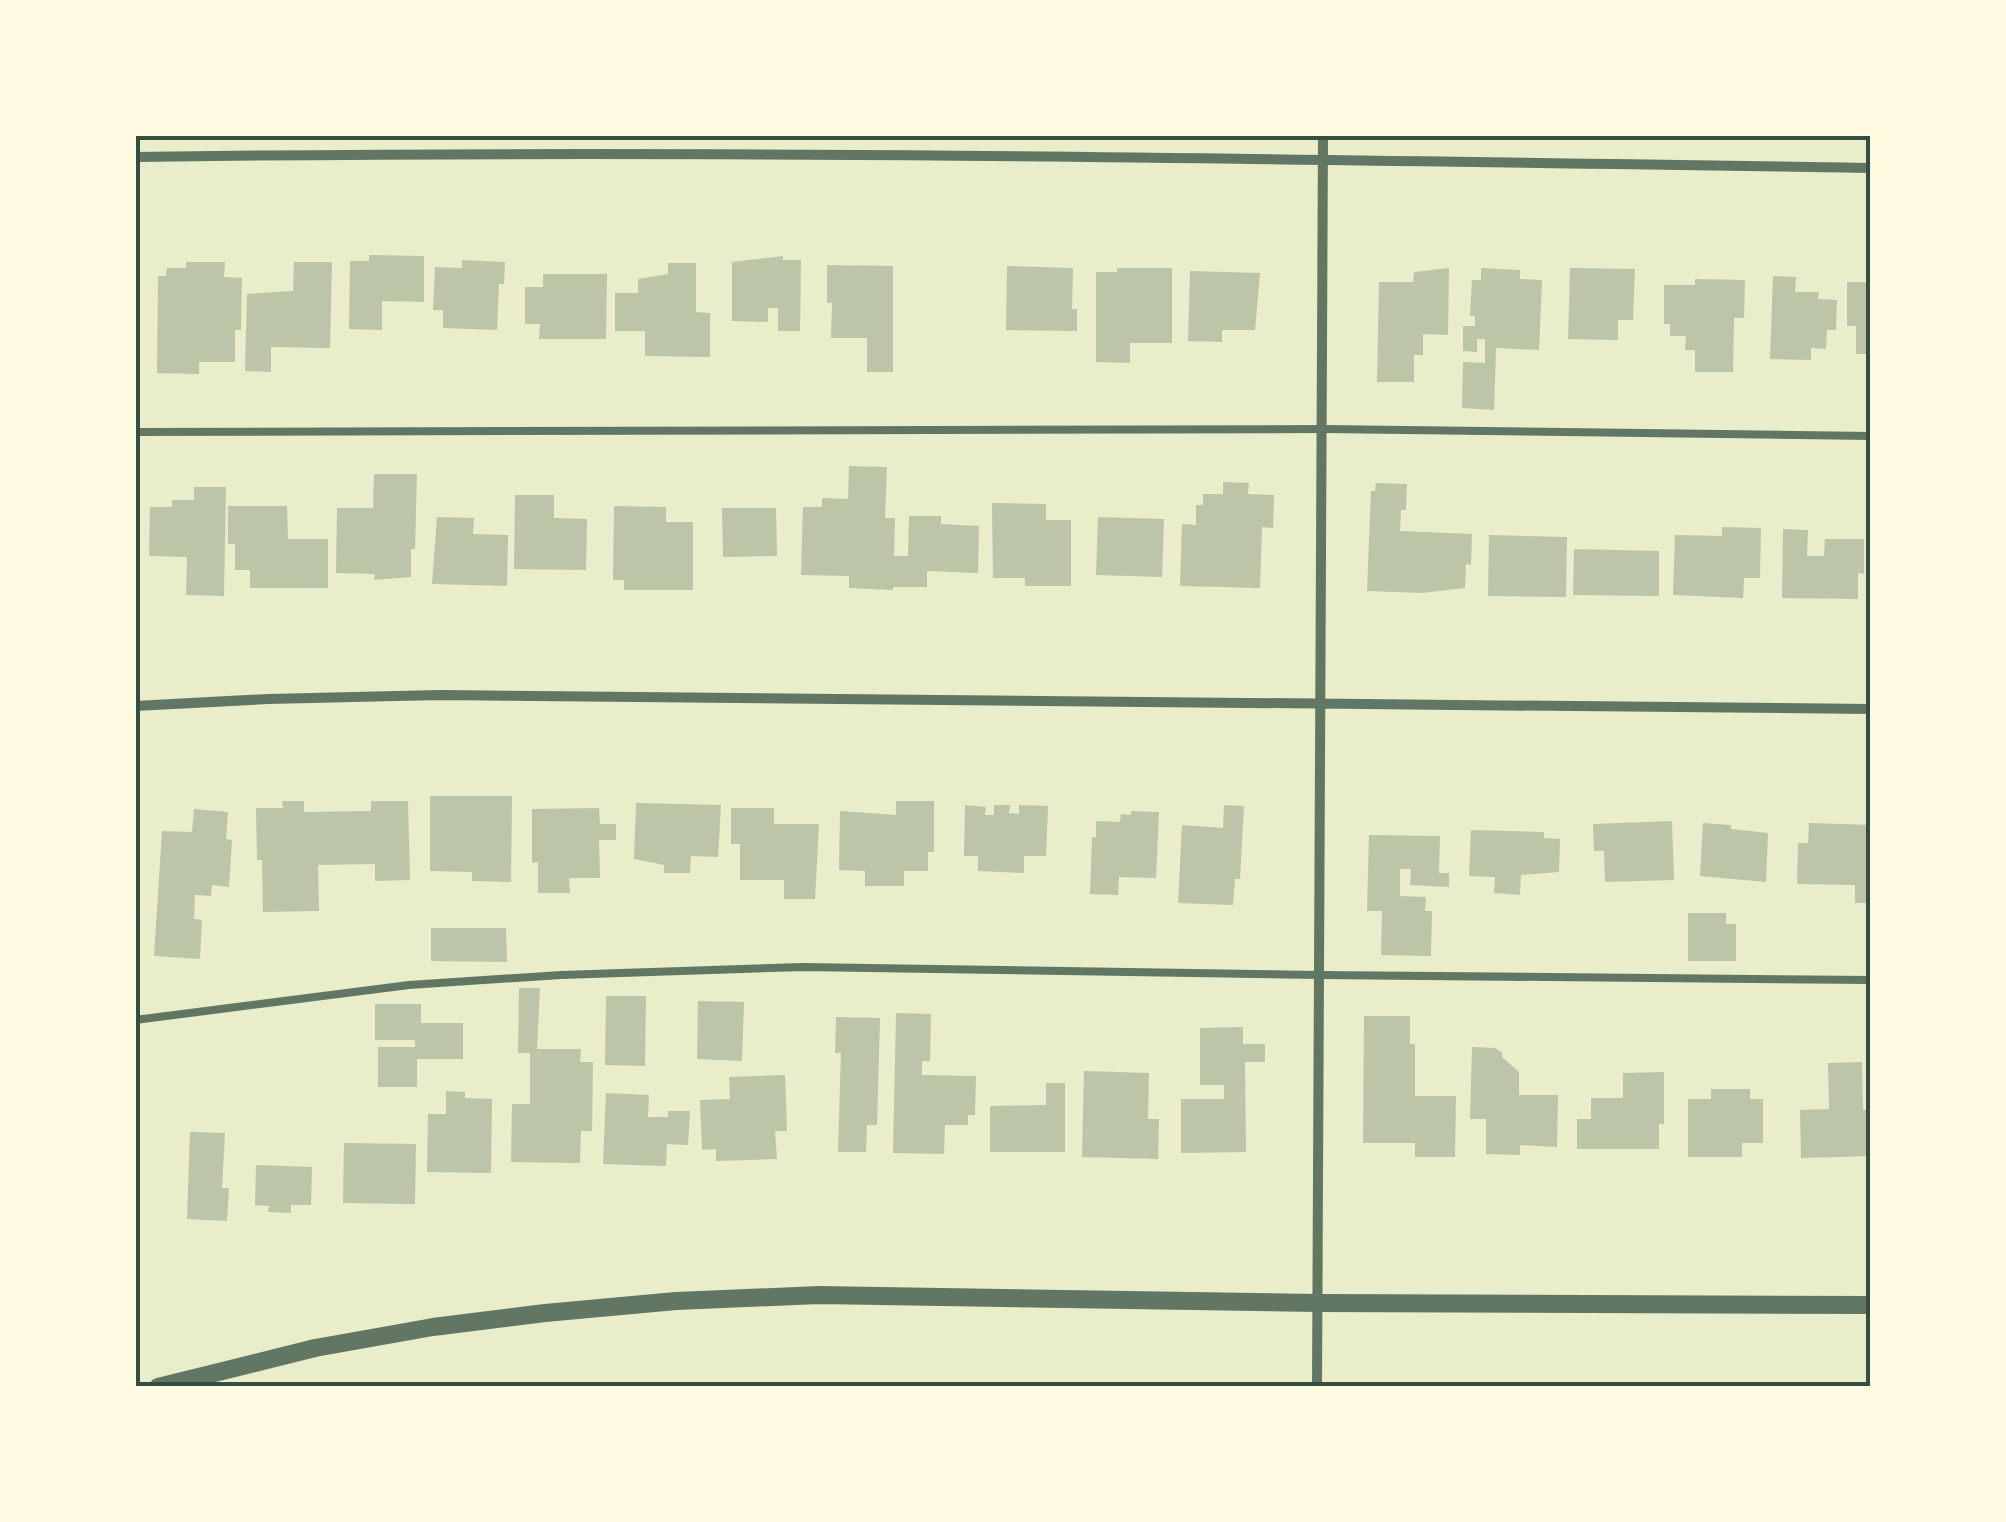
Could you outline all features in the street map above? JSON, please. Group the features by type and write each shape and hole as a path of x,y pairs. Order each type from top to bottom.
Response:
{"street":[{"path":"1317,1387 1323,135"},
{"path":"135,157 380,154 1871,168"},
{"path":"135,706 439,695 1871,709"},
{"path":"158,1387 315,1348 432,1327 676,1302 819,1295 1871,1304"}],"lane":[{"path":"135,432 1323,429 1871,436"},
{"path":"135,1020 410,986 561,974 803,967 1871,980"}],"building":[{"path":"369,255 424,256 424,302 382,301 382,330 349,329 350,261 369,261"},
{"path":"783,256 783,260 801,260 800,331 778,331 778,308 768,308 768,322 732,321 732,262"},
{"path":"462,260 505,262 504,284 499,284 497,330 443,328 443,310 433,310 435,267 462,268"},
{"path":"186,262 225,262 224,277 242,278 241,330 235,330 235,362 199,362 199,374 157,373 158,276 166,276 167,268 186,268"},
{"path":"294,262 332,262 330,348 271,347 271,372 245,371 247,294 293,291"},
{"path":"668,263 696,263 696,312 710,313 710,357 645,356 645,331 615,331 615,293 638,293 638,279 668,274"},
{"path":"827,265 893,266 893,372 867,372 867,338 831,338"},
{"path":"1007,266 1073,268 1072,309 1077,309 1077,331 1006,330"},
{"path":"1117,268 1172,268 1172,343 1130,343 1130,363 1096,362 1096,272 1117,272"},
{"path":"1449,268 1448,335 1423,334 1423,355 1414,355 1414,382 1377,382 1379,282 1413,282 1414,272"},
{"path":"1481,268 1520,270 1520,279 1542,280 1539,350 1496,348 1494,410 1462,408 1463,362 1485,363 1485,339 1477,339 1477,352 1463,351 1463,326 1475,326 1475,316 1470,316 1472,280 1481,280"},
{"path":"1570,268 1635,269 1633,320 1618,320 1618,340 1568,339"},
{"path":"1190,271 1260,273 1255,330 1222,330 1222,342 1188,341"},
{"path":"543,274 607,274 606,339 539,339 540,324 525,324 525,287 543,287"},
{"path":"1773,276 1796,277 1795,292 1819,292 1818,299 1837,300 1836,330 1827,330 1826,349 1811,348 1811,360 1770,359"},
{"path":"1695,279 1745,280 1744,318 1734,318 1733,372 1695,372 1695,350 1685,350 1686,336 1670,336 1670,324 1664,324 1664,285 1695,285"},
{"path":"1847,282 1871,282 1871,354 1856,354 1856,326 1847,326"},
{"path":"849,466 887,467 885,518 895,518 894,556 908,556 909,516 941,516 941,524 979,526 978,573 927,571 927,587 893,590 849,588 849,576 801,575 803,507 822,507 822,498 848,499"},
{"path":"374,474 417,474 411,577 374,580 375,574 336,573 337,508 373,508"},
{"path":"1223,482 1249,483 1248,494 1274,495 1273,528 1262,527 1260,588 1180,586 1182,524 1196,525 1196,505 1203,505 1203,494 1223,494"},
{"path":"1376,483 1407,484 1400,531 1472,534 1465,588 1422,593 1367,591 1371,491 1375,491"},
{"path":"194,487 226,487 224,596 186,595 187,557 149,556 150,507 172,507 172,500 194,500"},
{"path":"515,495 554,495 554,518 587,519 586,570 514,569"},
{"path":"992,503 1046,504 1046,520 1071,520 1071,586 1025,586 1025,578 993,578"},
{"path":"228,506 287,506 288,539 328,539 328,588 250,588 250,570 235,570 235,544 228,544"},
{"path":"614,506 666,507 666,522 693,522 693,590 624,590 624,580 613,580"},
{"path":"722,508 776,508 777,556 723,557"},
{"path":"437,517 474,518 473,534 508,535 507,586 432,584"},
{"path":"1098,517 1164,519 1162,577 1096,575"},
{"path":"1722,527 1761,528 1760,578 1744,578 1743,598 1673,595 1675,535 1722,536"},
{"path":"1783,529 1808,530 1807,556 1824,556 1825,539 1864,539 1864,574 1858,573 1858,599 1782,598"},
{"path":"1489,535 1567,537 1566,597 1488,596"},
{"path":"1574,549 1659,551 1659,596 1573,595"},
{"path":"430,796 512,796 511,882 472,881 472,872 430,871"},
{"path":"282,801 304,801 304,812 371,811 371,801 408,801 410,880 375,881 375,864 318,865 319,911 263,912 256,808 283,808"},
{"path":"896,801 934,801 934,852 928,852 928,871 904,871 904,886 865,886 865,871 839,870 840,811 896,815"},
{"path":"636,803 721,805 718,857 691,856 690,873 664,873 664,865 634,859"},
{"path":"965,805 986,807 985,815 994,815 994,805 1010,805 1009,813 1019,814 1019,805 1048,806 1046,856 1024,856 1024,873 978,871 978,856 964,856"},
{"path":"1224,805 1244,806 1240,879 1235,879 1233,905 1178,903 1182,825 1223,828"},
{"path":"599,808 600,824 616,824 616,840 599,840 600,878 569,878 570,893 538,893 538,862 532,863 532,809"},
{"path":"731,808 774,808 774,824 819,824 815,899 784,899 784,880 740,880 740,844 731,844"},
{"path":"194,809 228,812 226,839 232,840 229,887 212,885 211,896 195,895 194,919 202,920 200,959 154,956 162,831 192,832"},
{"path":"1131,811 1159,812 1156,878 1119,877 1118,895 1090,894 1096,821 1120,822 1121,814 1131,815"},
{"path":"1672,821 1674,880 1605,882 1604,851 1594,851 1593,824"},
{"path":"1703,823 1768,833 1766,882 1700,876"},
{"path":"1809,823 1871,825 1871,903 1855,903 1855,885 1797,884 1798,843 1808,843"},
{"path":"1471,830 1544,832 1544,838 1560,839 1559,872 1521,875 1520,895 1494,893 1495,877 1469,876"},
{"path":"1369,835 1440,836 1439,873 1449,873 1449,887 1410,885 1411,869 1400,869 1400,896 1426,897 1425,911 1432,911 1431,956 1381,955 1382,911 1367,911"},
{"path":"1688,913 1726,913 1726,924 1736,924 1736,961 1688,961"},
{"path":"431,928 506,928 507,962 431,961"},
{"path":"519,988 540,988 537,1049 581,1049 580,1062 593,1062 592,1131 581,1131 580,1163 511,1162 512,1104 530,1104 530,1053 518,1053"},
{"path":"606,996 646,996 645,1066 605,1065"},
{"path":"698,1001 744,1002 742,1061 697,1059"},
{"path":"375,1004 421,1004 421,1023 463,1023 463,1059 417,1059 417,1087 378,1087 378,1047 415,1047 415,1040 375,1040"},
{"path":"896,1013 931,1014 930,1061 922,1061 922,1075 976,1076 975,1115 968,1115 968,1125 945,1125 944,1154 893,1153"},
{"path":"1364,1016 1410,1016 1410,1044 1415,1044 1415,1096 1456,1096 1455,1157 1415,1157 1415,1143 1363,1143"},
{"path":"836,1017 880,1018 877,1125 867,1125 866,1152 838,1152 841,1053 835,1053"},
{"path":"1243,1027 1243,1044 1265,1044 1265,1062 1245,1062 1246,1152 1181,1153 1181,1099 1224,1099 1224,1085 1200,1085 1200,1028"},
{"path":"1472,1047 1495,1048 1502,1053 1519,1072 1519,1095 1558,1095 1557,1147 1520,1145 1520,1155 1486,1154 1486,1119 1470,1119"},
{"path":"1862,1062 1863,1110 1871,1110 1871,1156 1801,1158 1800,1110 1829,1109 1828,1063"},
{"path":"1084,1071 1149,1073 1148,1119 1159,1119 1158,1159 1082,1157"},
{"path":"1664,1072 1664,1124 1659,1124 1659,1149 1577,1149 1577,1119 1591,1119 1591,1098 1623,1098 1623,1073"},
{"path":"785,1075 787,1131 775,1131 777,1159 716,1161 716,1149 702,1150 700,1100 730,1099 729,1077"},
{"path":"1046,1083 1065,1083 1065,1152 990,1152 990,1106 1046,1105"},
{"path":"1711,1089 1750,1089 1750,1099 1763,1099 1763,1143 1742,1143 1742,1157 1688,1157 1688,1099 1711,1099"},
{"path":"446,1091 465,1092 465,1098 492,1099 491,1173 427,1172 428,1114 446,1114"},
{"path":"606,1093 649,1095 648,1117 668,1117 668,1111 690,1111 688,1145 667,1144 666,1166 603,1164"},
{"path":"190,1132 225,1133 222,1188 229,1188 227,1221 187,1219"},
{"path":"344,1143 416,1144 415,1204 343,1203"},
{"path":"256,1165 312,1167 311,1205 291,1205 291,1213 268,1212 269,1206 255,1205"}]}
